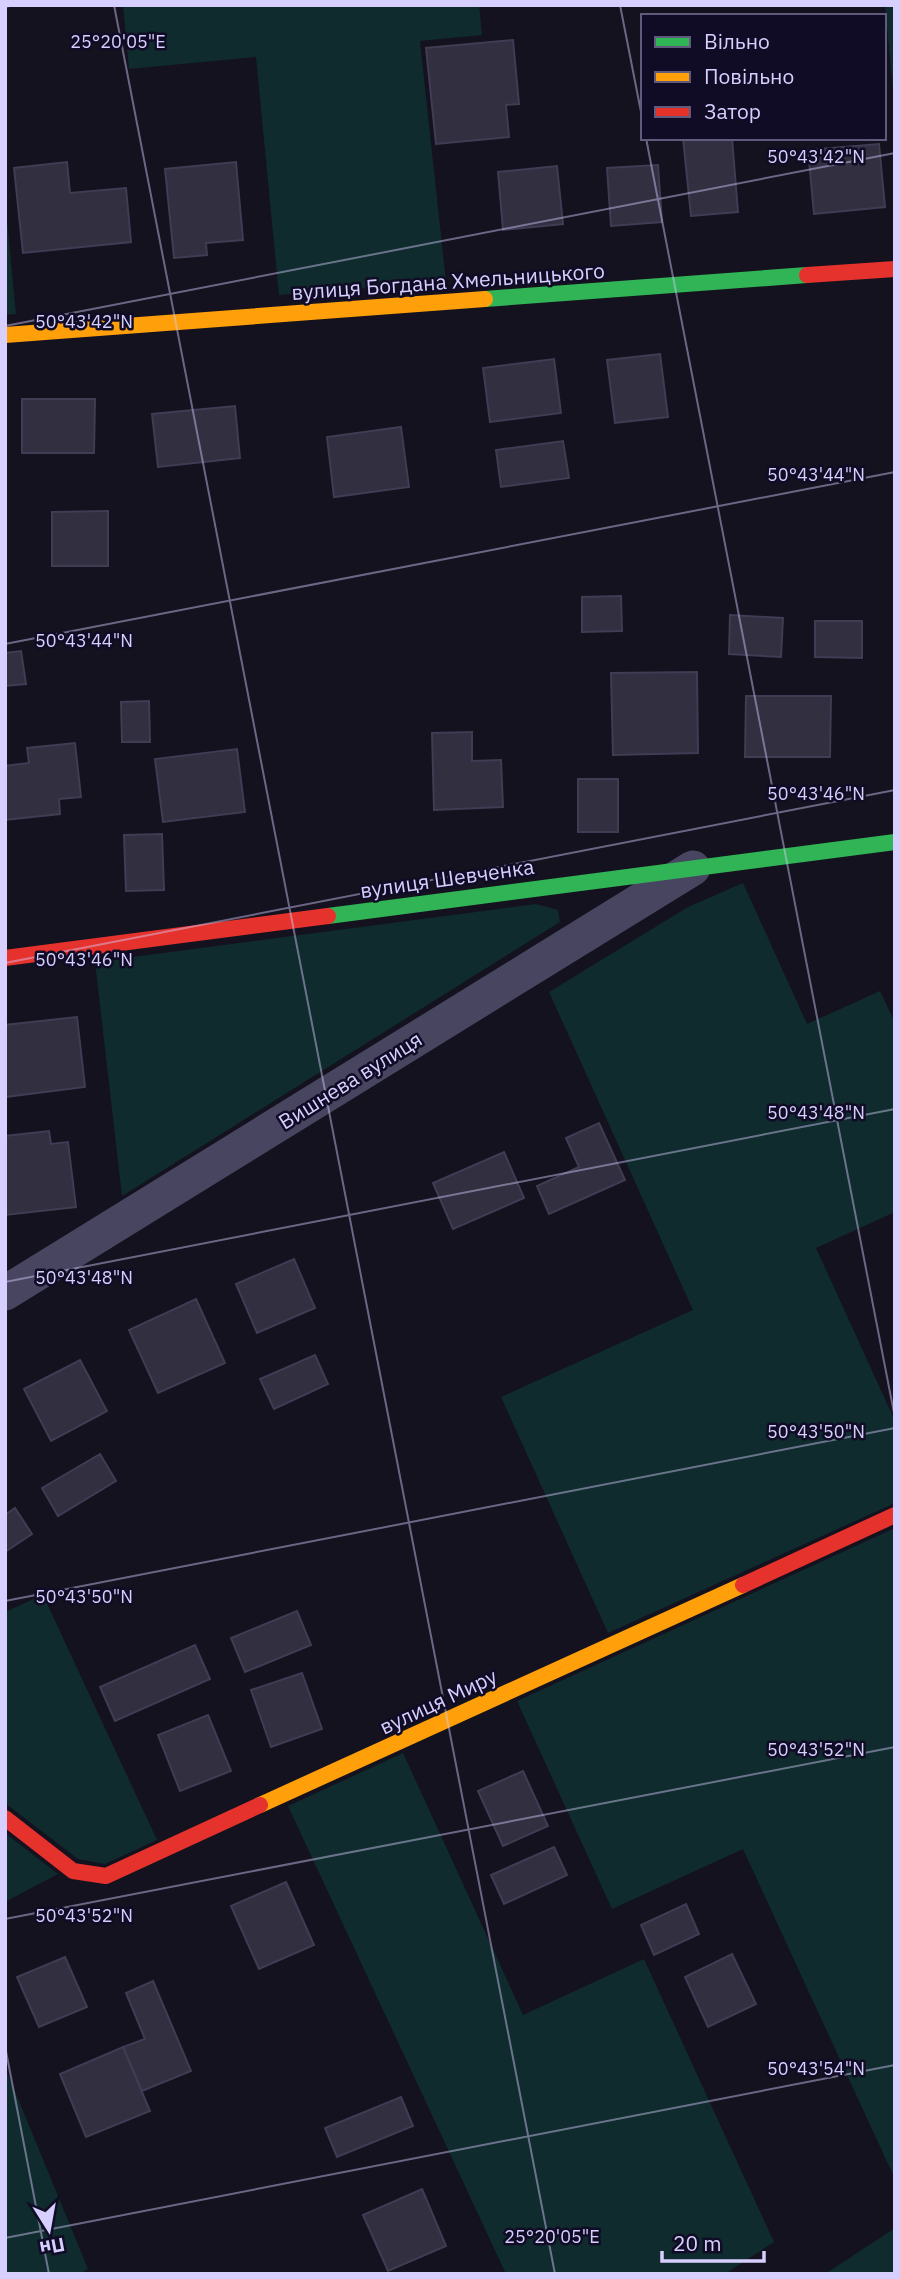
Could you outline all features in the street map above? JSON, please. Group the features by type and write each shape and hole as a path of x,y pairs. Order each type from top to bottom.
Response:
{"street":[{"name":"вулиця Богдана Хмельницького","path":"5,335 895,269"},
{"name":"вулиця Шевченка","path":"5,958 895,842"},
{"name":"Вишнева вулиця","path":"5,1293 694,867"},
{"name":"вулиця Миру","path":"5,1818 73,1871 106,1876 895,1515"}],"green space":[{"path":"123,5 479,5 482,35 420,41 446,282 279,295 256,57 129,69"},
{"path":"885,5 895,5 895,111 886,14"},
{"path":"5,199 16,314 5,315"},
{"path":"743,883 807,1024 880,991 895,1023 895,1212 816,1248 895,1421 895,1503 608,1633 501,1397 693,1310 549,992 688,907"},
{"path":"536,904 558,910 560,922 122,1196 95,962"},
{"path":"895,1528 895,2179 743,1849 612,1909 517,1701"},
{"path":"43,1595 157,1840 105,1864 78,1859 5,1803 5,1612"},
{"path":"403,1753 523,2015 644,1959 774,2242 725,2274 506,2274 288,1806"},
{"path":"5,1833 58,1874 5,1902"},
{"path":"5,2067 88,2269 79,2274 5,2274"},
{"path":"895,2228 895,2274 825,2274"}],"building":[{"path":"513,40 519,104 506,105 509,137 436,144 426,48"},
{"path":"683,140 732,140 738,212 691,216"},
{"path":"879,144 885,207 814,214 808,150"},
{"path":"67,162 70,193 126,188 131,242 23,253 14,168"},
{"path":"236,162 243,240 206,243 207,255 174,258 165,169"},
{"path":"658,165 662,222 611,226 607,168"},
{"path":"557,166 563,224 503,230 498,172"},
{"path":"660,354 668,417 615,423 607,360"},
{"path":"554,359 561,413 490,422 483,368"},
{"path":"22,399 95,399 94,453 22,453"},
{"path":"235,406 240,458 158,467 152,414"},
{"path":"401,427 409,487 334,497 327,437"},
{"path":"563,441 569,478 501,487 496,450"},
{"path":"108,511 108,566 52,566 52,512"},
{"path":"621,596 622,631 582,632 582,597"},
{"path":"730,615 783,618 781,657 729,654"},
{"path":"815,621 862,621 862,658 815,657"},
{"path":"21,651 26,684 5,686 5,653"},
{"path":"697,672 698,753 613,755 611,673"},
{"path":"746,696 831,696 830,757 745,757"},
{"path":"149,701 150,742 122,742 121,702"},
{"path":"472,732 472,761 501,760 503,807 434,810 432,733"},
{"path":"75,743 81,797 59,799 60,814 5,820 5,766 29,763 27,748"},
{"path":"237,749 245,812 163,822 155,759"},
{"path":"578,779 618,779 618,832 578,832"},
{"path":"162,834 164,890 126,891 124,835"},
{"path":"77,1017 85,1087 5,1097 5,1025"},
{"path":"599,1123 625,1180 549,1214 537,1186 579,1167 566,1138"},
{"path":"49,1131 51,1144 68,1142 76,1207 5,1215 5,1136"},
{"path":"504,1152 524,1198 453,1229 433,1183"},
{"path":"294,1259 315,1308 257,1333 236,1284"},
{"path":"196,1299 225,1363 158,1393 129,1330"},
{"path":"315,1355 328,1384 274,1409 260,1379"},
{"path":"80,1360 107,1411 51,1441 24,1389"},
{"path":"100,1454 116,1481 58,1516 42,1488"},
{"path":"15,1508 32,1534 5,1552 5,1515"},
{"path":"297,1611 311,1645 245,1672 231,1638"},
{"path":"195,1645 210,1679 115,1721 100,1687"},
{"path":"302,1673 322,1729 271,1747 251,1690"},
{"path":"208,1715 231,1771 180,1791 158,1735"},
{"path":"523,1771 548,1826 503,1846 478,1791"},
{"path":"554,1847 567,1875 504,1904 491,1875"},
{"path":"286,1882 314,1945 259,1969 231,1906"},
{"path":"686,1904 699,1934 654,1955 641,1925"},
{"path":"732,1954 756,2004 708,2027 685,1977"},
{"path":"65,1957 87,2007 39,2027 17,1977"},
{"path":"153,1981 191,2071 142,2091 123,2047 145,2039 126,1993"},
{"path":"123,2047 150,2111 86,2137 60,2074"},
{"path":"401,2097 413,2126 337,2157 325,2128"},
{"path":"422,2189 446,2246 388,2271 363,2215"}],"traffic: fast":[{"path":"485,299 807,275"},
{"path":"328,916 895,842"}],"traffic: slow":[{"path":"5,335 485,299"},
{"path":"260,1805 743,1585"}],"traffic: jam":[{"path":"807,275 895,269"},
{"path":"5,958 328,916"},
{"path":"743,1585 895,1515"},
{"path":"5,1818 73,1871 106,1876 260,1805"}]}
